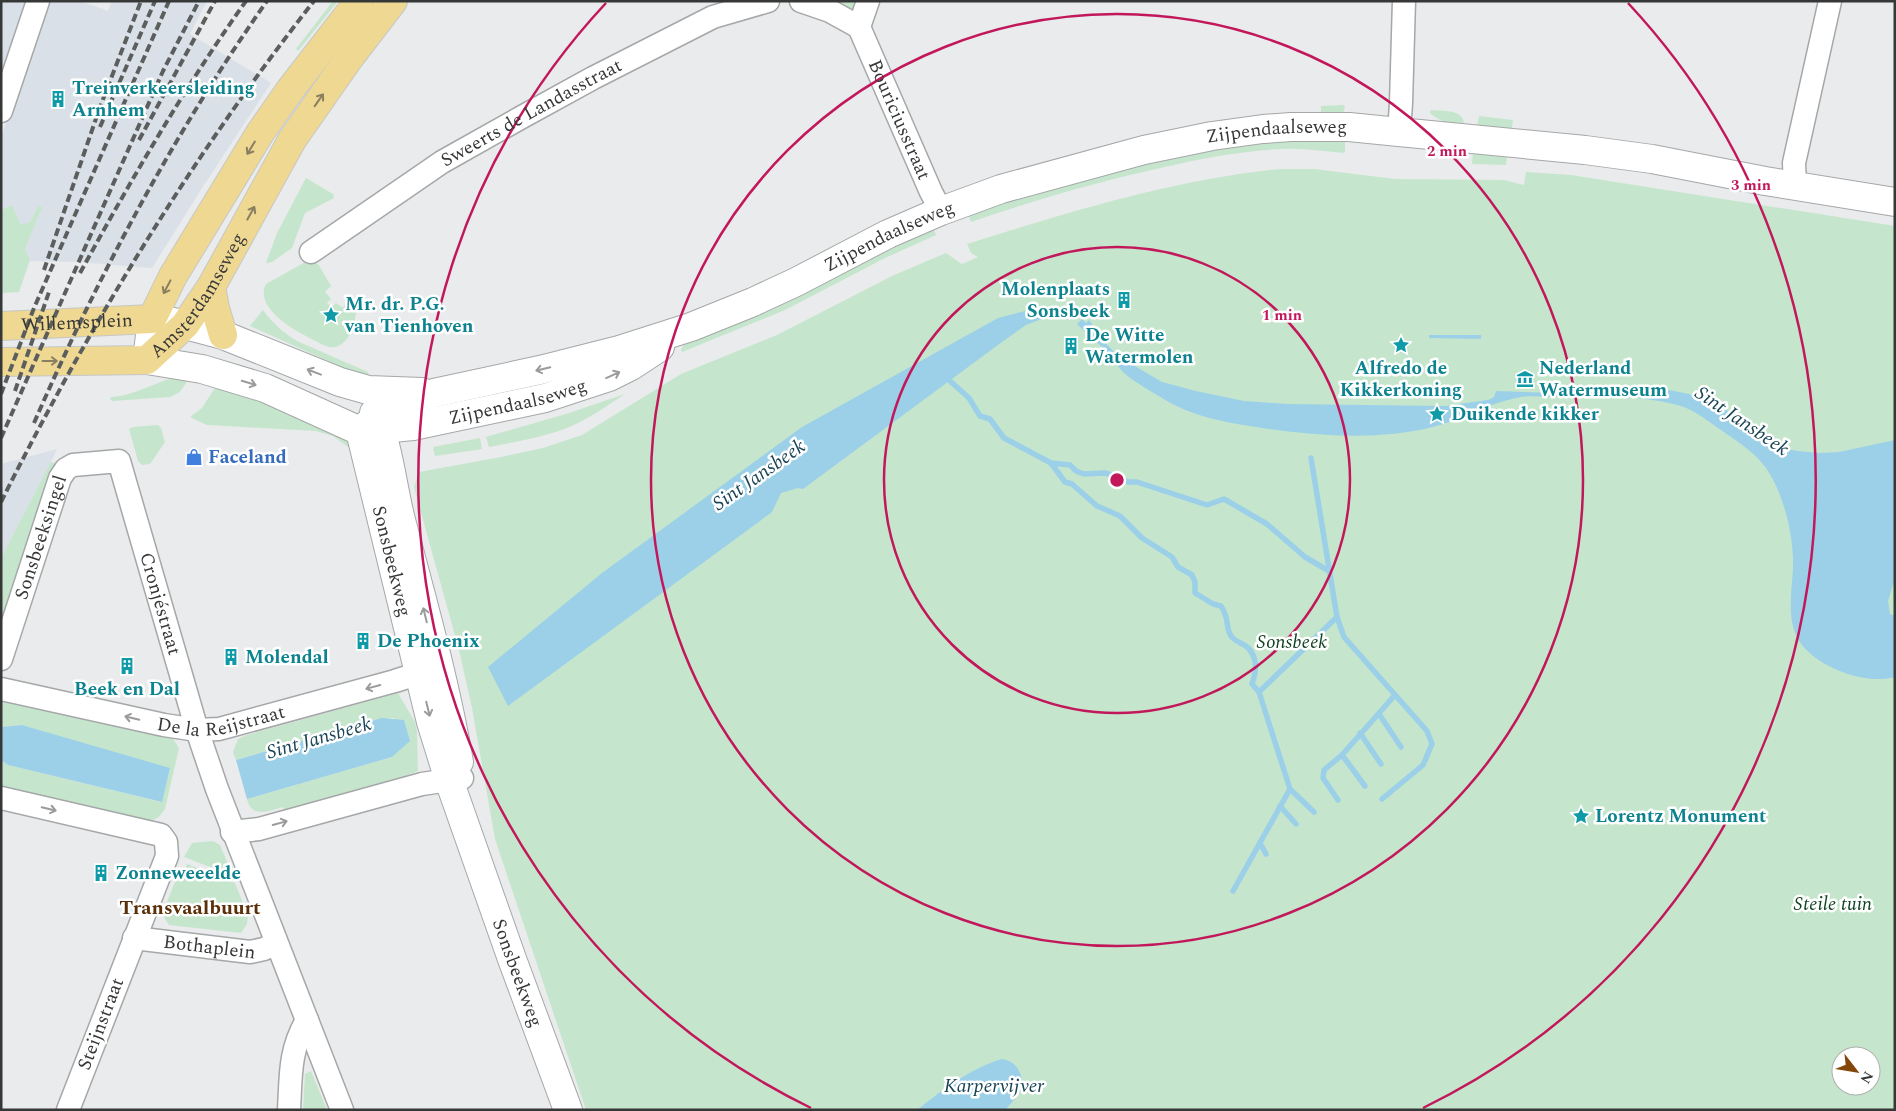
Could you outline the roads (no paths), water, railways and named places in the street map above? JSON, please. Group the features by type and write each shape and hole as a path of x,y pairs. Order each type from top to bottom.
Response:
{"main road":[{"name":"Amsterdamseweg","path":"147,360 152,320 169,282 260,133 359,1"},
{"name":"Amsterdamseweg","path":"147,360 186,325 211,287 292,140 392,1"},
{"name":"Zijpendaalseweg","path":"372,422 386,411 434,393 540,370 619,350 691,328 796,282 888,234 941,211 1001,189 1144,150 1263,128 1348,127 1585,150 1652,159 1895,202"},
{"path":"211,287 223,335"},
{"name":"Zijpendaalseweg","path":"152,320 186,325 223,335 340,382 368,390 434,393"},
{"name":"Willemsplein","path":"1,326 152,320"},
{"name":"Zijpendaalseweg","path":"340,382 372,422 413,426 545,398 609,377 632,366 691,328"},
{"name":"Willemsplein","path":"1,362 147,360"},
{"path":"147,360 202,369 372,422"},
{"name":"Sonsbeekweg","path":"372,422 390,471 429,670"},
{"name":"Sonsbeekweg","path":"372,422 429,670 451,716 456,779 469,834 522,987 568,1110"},
{"name":"Sonsbeekweg","path":"390,471 394,452 398,444 413,426"}],"street":[{"path":"1,111 38,1"},
{"name":"Sweerts de Landasstraat","path":"311,252 442,162 593,78 719,9 768,1"},
{"path":"801,1 830,11 859,27 868,1"},
{"path":"1399,132 1402,94 1404,1"},
{"path":"1795,185 1794,163 1830,1"},
{"name":"Bouriciusstraat","path":"859,27 941,211"},
{"name":"Sonsbeeksingel","path":"1,659 60,478 66,469 76,464 119,461"},
{"name":"Cronjéstraat","path":"119,461 197,730 232,832"},
{"name":"De la Reijstraat","path":"1,689 164,726 197,730 219,729 429,670"},
{"path":"232,832 259,829 422,784 456,779"},
{"name":"Bothaplein","path":"1,798 161,835 166,842 166,856 134,938 250,952 264,949 276,943 232,832"},
{"name":"Steijnstraat","path":"68,1110 134,938"},
{"path":"276,943 342,1110"},
{"path":"289,1110 292,1053 298,1034 307,1020"}],"water":[{"name":"Sint Jansbeek","path":"1050,308 1053,312 1052,315 1026,325 803,489 798,488 781,493 772,512 508,706 488,667 602,573 802,427 998,318 1033,309"},
{"name":"Sint Jansbeek","path":"1082,319 1086,323 1089,320 1092,324 1090,327 1118,356 1162,382 1244,401 1287,404 1445,406 1488,400 1494,397 1496,391 1552,393 1612,388 1669,390 1689,394 1725,409 1781,448 1819,453 1839,452 1895,440 1895,578 1888,601 1890,614 1895,616 1895,677 1882,679 1853,676 1825,664 1803,646 1793,627 1791,602 1792,543 1787,516 1778,490 1766,468 1750,451 1691,410 1679,405 1626,397 1528,396 1495,404 1433,427 1389,434 1367,436 1322,435 1256,427 1196,414 1173,404 1142,386 1123,372 1108,352 1077,324"},
{"path":"1429,335 1481,335 1481,339 1429,338"},
{"name":"Sint Jansbeek","path":"382,718 404,720 410,741 392,757 247,799 236,760"},
{"path":"22,725 170,768 162,802 8,765 1,760 1,727"},
{"name":"Karpervijver","path":"1002,1059 1015,1065 1022,1079 1015,1099 1005,1110 917,1110 968,1074"}],"waterway":[{"path":"946,375 969,398 980,416 990,419 1004,438 1051,463 1070,465 1076,471 1084,474 1105,473 1128,482 1137,482 1207,505 1224,499 1267,524 1305,557 1329,571"},
{"path":"1311,458 1337,617 1344,637 1427,731 1432,744 1423,765 1382,799"},
{"path":"1051,463 1065,482 1072,484 1097,506 1120,516 1142,538 1172,557 1178,567 1192,575 1195,582 1195,593 1213,604 1221,606 1226,616 1231,636 1248,647 1253,654 1256,667 1252,684 1259,692"},
{"path":"1233,891 1290,789 1259,692 1337,617"},
{"path":"1338,800 1323,778 1324,770 1342,755 1395,695"},
{"path":"1379,714 1401,747"},
{"path":"1360,733 1381,764"},
{"path":"1342,755 1365,786"},
{"path":"1290,789 1314,812"},
{"path":"1280,806 1296,824"},
{"path":"1260,843 1266,854"}],"railway":[{"path":"44,270 100,107 141,1"},
{"path":"100,127 155,1"},
{"path":"1,394 34,308 169,1"},
{"path":"1,438 163,71 199,1"},
{"path":"139,140 215,1"},
{"path":"80,273 159,135 201,67 246,1"},
{"path":"34,423 84,314 140,206 200,102 267,1"},
{"path":"1,502 70,371 145,244 226,120 314,1"},
{"path":"15,391 50,289"}],"place":[{"name":"Treinverkeersleiding Arnhem","path":"58,99"},
{"name":"Molenplaats Sonsbeek","path":"1124,300"},
{"name":"Mr. dr. P.G. van Tienhoven","path":"331,315"},
{"name":"Alfredo de Kikkerkoning","path":"1401,345"},
{"name":"De Witte Watermolen","path":"1071,346"},
{"name":"Nederland Watermuseum","path":"1525,379"},
{"name":"Duikende kikker","path":"1437,414"},
{"name":"Faceland","path":"194,457"},
{"name":"De Phoenix","path":"363,641"},
{"name":"Molendal","path":"231,657"},
{"name":"Beek en Dal","path":"127,666"},
{"name":"Lorentz Monument","path":"1581,816"},
{"name":"Zonneweeelde","path":"101,873"}],"district":[{"name":"Transvaalbuurt","path":"190,908"}],"park label":[{"name":"Sonsbeek","path":"1292,642"},
{"name":"Steile tuin","path":"1833,904"}]}
